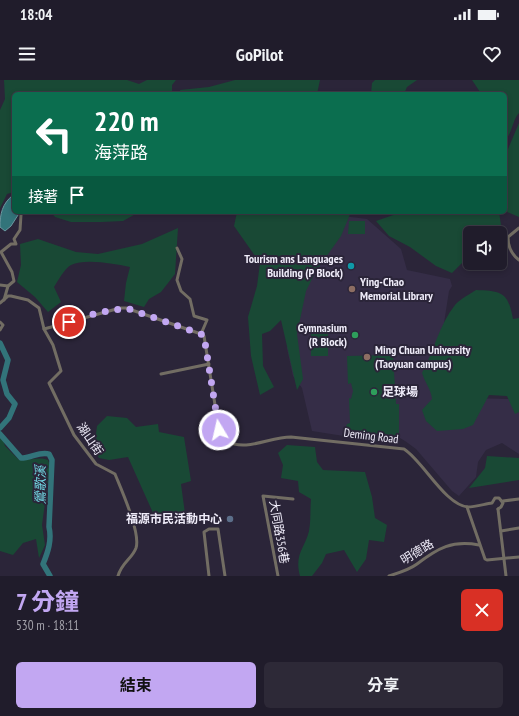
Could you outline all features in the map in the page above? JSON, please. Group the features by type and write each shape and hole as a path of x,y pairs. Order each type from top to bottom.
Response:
{"street":[{"path":"4,300 8,286 14,281 12,272 0,252 11,244 16,244 14,239 20,230 21,215"},
{"path":"519,228 508,237 508,245 513,256 519,260"},
{"path":"177,248 182,259 177,280 181,291 190,299 194,316 207,320 201,334"},
{"path":"0,286 8,286"},
{"path":"0,303 11,296 33,303 39,308 44,329 120,308 204,336 209,364 161,374"},
{"path":"0,322 3,325 0,330"},
{"name":"湖山街","path":"44,329 53,345 62,371 48,383 74,434 96,464 115,474 133,523 138,542 135,550 120,567 118,576"},
{"name":"Deming Road","path":"209,364 219,430 226,441 245,446 279,436 291,436 404,449 411,454 446,494 467,507"},
{"name":"大同路356巷","path":"278,576 263,496 293,499"},
{"path":"519,499 503,501 497,498 492,503 467,507 479,545 487,560 519,557"},
{"path":"498,508 502,506 503,501"},
{"path":"492,503 493,506 498,508"},
{"path":"498,508 506,576"},
{"path":"209,576 204,532 209,529 218,528 225,576"},
{"path":"501,531 519,528"},
{"name":"明德路","path":"389,576 416,564 432,552 448,545 461,543 479,545"}],"shaded area":[{"path":"4,80 127,80 139,84 147,80 176,80 172,85 172,92 12,92 12,193 7,194 0,208 0,110 5,99"},
{"path":"235,80 320,80 317,92 180,92 180,90 209,87"},
{"path":"375,80 417,80 407,87 405,92 371,92 372,83"},
{"path":"472,80 519,80 519,113 507,138 507,92 480,92"},
{"path":"519,123 519,217 507,212 507,151"},
{"path":"12,196 12,214 19,214 11,226 5,231 0,227 0,218 4,206"},
{"path":"53,214 135,214 123,221 101,222 71,222 55,217"},
{"path":"237,214 350,214 341,236 316,271 306,291 297,334 303,379 297,390 281,320 270,331 262,334 263,366 274,387 260,395 251,356 248,317 257,286 260,263 234,226"},
{"path":"396,214 499,214 501,225 463,226 463,262 452,273 436,266 410,247 389,236 376,221"},
{"name":"Ming Chuan University (Taoyuan campus)","path":"343,216 367,219 401,249 407,270 450,279 452,286 449,291 444,323 444,348 469,398 508,399 519,402 519,454 502,443 486,450 478,462 476,477 459,496 452,491 416,449 400,438 390,442 382,442 312,431 302,388 293,376 287,348 294,285"},
{"path":"349,221 365,221 365,234 348,234"},
{"path":"178,228 175,274 161,292 149,299 144,307 124,301 130,267 109,263 92,262 71,265 64,272 54,287 61,302 48,312 35,297 17,282 21,265 20,244 38,239 76,252 98,254 142,244"},
{"path":"476,290 498,292 506,298 509,303 513,319 519,318 519,412 515,414 507,396 489,395 473,425 463,429 437,431 426,421 422,410 432,399 422,373 449,313 455,305"},
{"path":"311,331 328,331 328,356 311,356"},
{"path":"393,355 396,404 399,404 399,432 396,439 386,442 378,442 342,436 347,424 350,423 349,398 351,399 353,391 351,383 348,384 347,356"},
{"path":"107,416 127,418 136,427 158,424 159,432 184,437 191,481 181,484 186,521 158,524 128,457 109,460 99,458 88,442 96,434 97,426"},
{"path":"0,430 5,446 19,460 44,459 48,460 50,466 42,525 45,545 39,558 36,539 23,543 13,555 0,551"},
{"path":"287,445 315,447 317,462 323,470 365,472 372,497 375,518 387,525 384,542 369,540 366,559 357,572 344,550 326,554 322,563 312,576 300,576 298,562 309,531 311,499 299,492 298,481 281,478 283,465 278,453"},
{"path":"487,456 519,458 519,480 469,488 485,468"}],"waterway":[{"name":"鶯歌溪","path":"0,343 8,360 3,380 7,394 15,404 9,418 0,428"},
{"name":"鶯歌溪","path":"0,434 21,458 46,453 49,454 52,460 49,527 50,541 43,564 50,576"}],"place":[{"name":"Tourism ans Languages Building (P Block)","path":"351,266"},
{"name":"Ying-Chao Memorial Library","path":"352,289"},
{"name":"Gymnasium (R Block)","path":"355,335"},
{"name":"Ming Chuan University (Taoyuan campus)","path":"367,357"},
{"name":"足球場","path":"374,392"},
{"name":"福源市民活動中心","path":"230,519"}],"route":[{"path":"69,322 97,313 126,308 204,336 219,430"}]}
